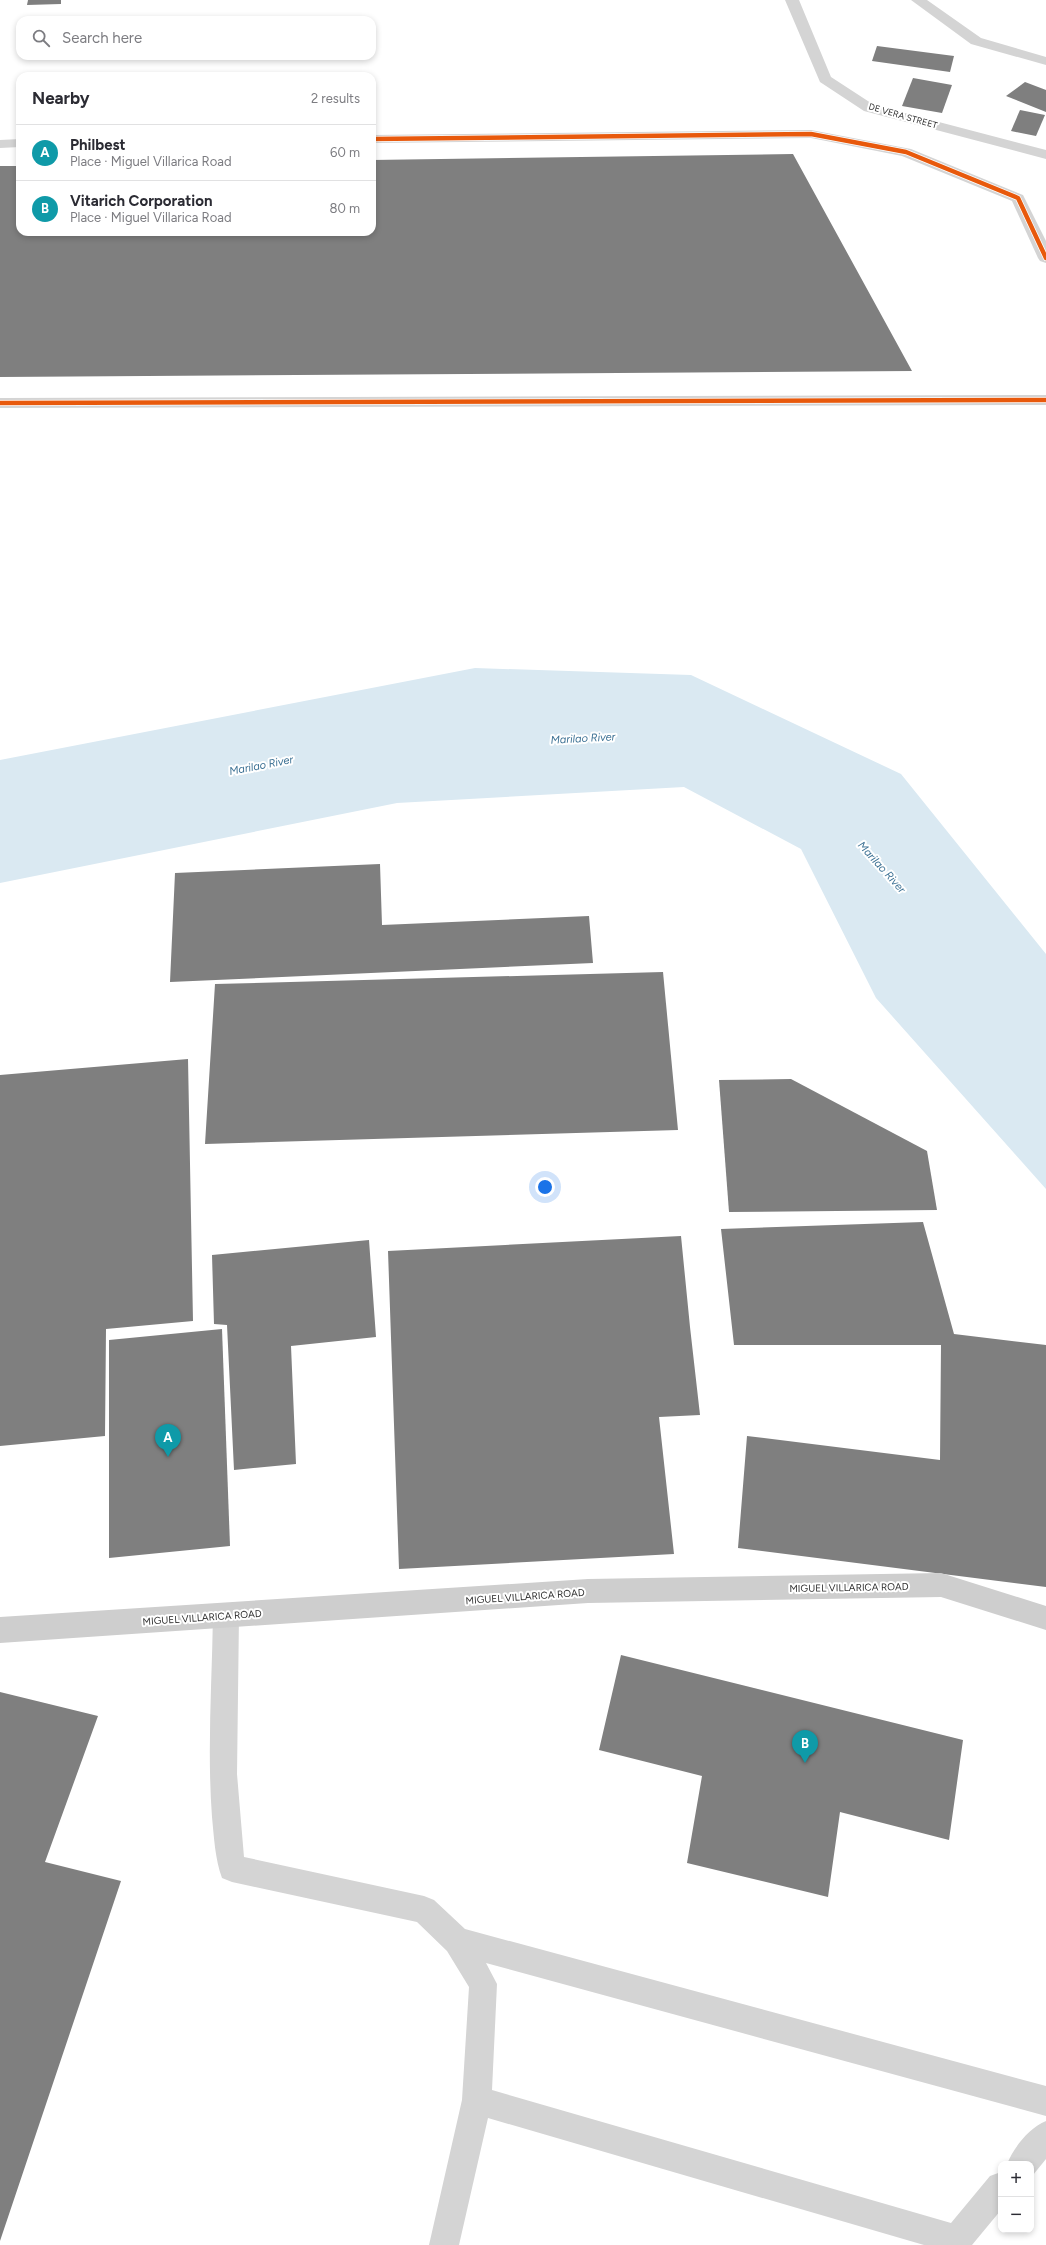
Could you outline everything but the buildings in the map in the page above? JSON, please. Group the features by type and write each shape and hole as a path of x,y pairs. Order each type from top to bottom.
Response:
{"main road":[{"name":"MIGUEL VILLARICA ROAD","path":"0,1630 588,1591 941,1585 1046,1618"}],"street":[{"name":"DE VERA STREET","path":"792,0 825,79 869,108 1046,155"},
{"path":"918,0 976,41 1046,62"},
{"path":"376,139 811,134 906,152 1018,198 1046,258"},
{"path":"0,144 16,143"},
{"path":"0,403 1046,400"},
{"path":"226,1616 224,1747 226,1829 232,1868 424,1910 457,1941 483,1984 477,2100 444,2245"},
{"path":"457,1941 1046,2100"},
{"path":"477,2100 954,2242 998,2191"},
{"path":"1025,2161 1046,2136"}],"water":[{"name":"Marilao River","path":"475,668 691,675 901,774 1046,954 1046,1189 876,998 801,849 684,787 397,803 0,883 0,760"}],"cycle path":[{"path":"376,139 811,134 906,152 1018,198 1046,258"},
{"path":"0,403 1046,400"}],"place":[{"name":"Philbest","path":"168,1457"},
{"name":"Vitarich Corporation","path":"805,1763"}]}
